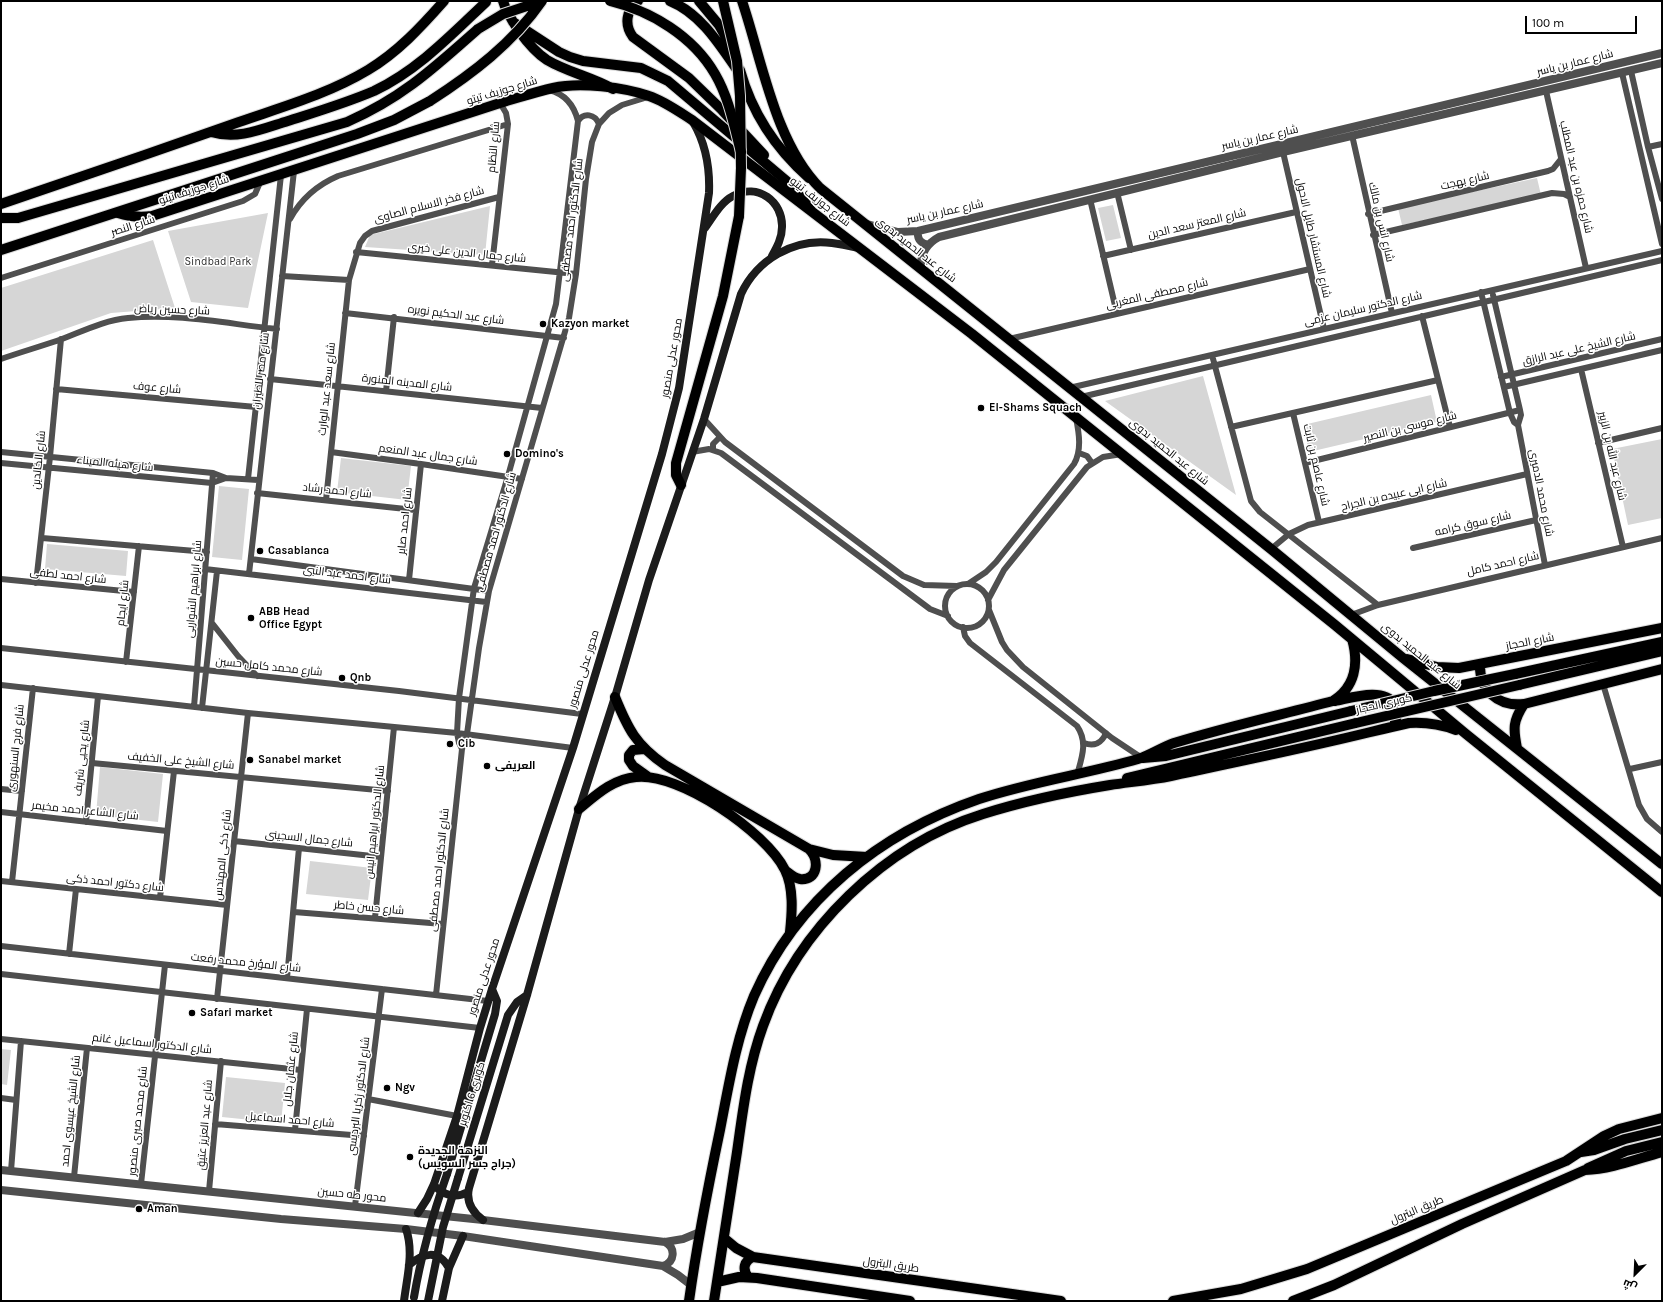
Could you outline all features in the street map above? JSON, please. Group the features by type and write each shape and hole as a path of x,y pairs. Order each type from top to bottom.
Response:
{"main road":[{"path":"1,204 211,132 327,90 354,78 392,54 444,1"},
{"path":"503,1 513,22 535,50 547,60 565,69 598,81 613,89"},
{"path":"1,218 18,218 347,122 374,109 413,85 478,29 504,14 542,1"},
{"name":"شارع جوزيف تيتو","path":"1,250 357,134 394,120 430,101 459,82 488,59 516,33 542,1"},
{"path":"610,1 635,9 666,24 698,52 715,74 719,82 729,106 741,152"},
{"path":"638,1 630,9 627,18 628,28 633,37 673,64 705,93 758,147 772,169"},
{"path":"670,1 686,9 706,28 742,77"},
{"path":"699,1 719,25 726,37 737,59 742,77 756,112 764,127 788,158 809,178"},
{"path":"681,485 676,475 676,463 723,296 739,216 741,113 737,61 723,1"},
{"name":"شارع عبد الحميد بدوى","path":"742,1 781,125 809,178 863,223 1271,549 1403,658 1662,864"},
{"path":"211,132 234,136 250,133 328,108 374,90 401,75 437,49 486,2"},
{"path":"513,22 559,52 570,57 583,61 641,68 668,81 795,189 810,209"},
{"name":"شارع جوزيف تيتو","path":"118,213 134,217 152,216 500,103 548,90 581,85 634,91 650,96 692,120 860,248"},
{"name":"محور عدلى منصور","path":"418,1213 427,1200 434,1184 457,1116 488,1001 572,748 662,454 673,412 684,361 709,193 709,173 702,142 692,120"},
{"path":"703,230 723,204 732,196 750,191 761,193 774,202 782,220 780,240 772,257"},
{"path":"483,1220 472,1210 468,1192 527,995 579,809 615,697 649,580 704,419 741,294 754,272 772,257 793,247 814,242 831,243 860,248 972,334 1076,417 1352,639 1466,734 1662,892"},
{"name":"شارع الحجاز","path":"1403,658 1448,668 1464,667 1662,628"},
{"path":"1333,701 1341,696 1346,690 1353,676 1356,661 1352,639"},
{"name":"كوبرى الحجاز","path":"1142,758 1166,756 1434,691 1662,642"},
{"name":"كوبرى الحجاز","path":"1113,784 1142,774 1662,651"},
{"path":"1480,664 1481,678 1487,690 1504,703 1517,705 1662,669"},
{"path":"689,1301 700,1232 731,1070 741,1031 756,993 778,951 790,933 820,897 844,874 907,830 962,805 1001,793 1142,758 1174,743 1333,701 1378,694 1386,696 1393,702 1397,710 1396,718 1392,727"},
{"path":"615,697 629,731 644,748 665,765 809,849 833,855 867,857"},
{"path":"1517,748 1514,727 1516,717 1524,704"},
{"path":"714,1301 746,1092 756,1046 772,1003 803,950 821,925 842,902 871,876 909,850 962,821 999,809 1056,795 1113,784 1171,776 1392,727 1428,722 1448,727 1466,734"},
{"path":"644,748 633,750 629,755 629,760 633,766 648,776 694,793 728,813 741,822 777,856 786,871 792,908 790,933"},
{"path":"579,809 611,784 628,778 648,776"},
{"path":"786,871 799,879 810,875 816,865 813,854 809,849"},
{"name":"كوبرى 6 اكتوبر","path":"414,1299 418,1273 431,1224 496,1014 497,1001 492,989"},
{"name":"كوبرى 6 اكتوبر","path":"428,1301 437,1251 508,1015 517,1002 527,995"},
{"name":"طريق البترول","path":"1173,1301 1241,1289 1307,1269 1566,1161 1598,1139 1613,1132 1662,1118"},
{"path":"1579,1152 1587,1152 1625,1138 1662,1130"},
{"path":"1293,1301 1334,1285 1462,1224 1585,1170 1615,1155 1662,1142"},
{"path":"1585,1170 1621,1165 1662,1152"},
{"path":"434,1184 440,1191 450,1195 459,1195 468,1192"},
{"path":"404,1301 410,1248 406,1229"},
{"path":"442,1301 449,1268 463,1236"},
{"name":"طريق البترول","path":"724,1238 736,1248 754,1257 1041,1300 1061,1301"},
{"path":"409,1265 423,1256 433,1255 443,1260 449,1268"},
{"path":"748,1277 745,1272 745,1265 748,1260 754,1257"},
{"path":"717,1282 732,1278 748,1277 910,1301"}],"street":[{"name":"شارع عمار بن ياسر","path":"863,223 898,232 918,231 1662,53"},
{"name":"شارع عمار بن ياسر","path":"928,245 939,237 1117,192 1352,135 1662,63"},
{"path":"1631,71 1648,147 1662,199"},
{"path":"1622,73 1662,244"},
{"path":"548,90 568,100 578,121 583,116 590,115 596,118 599,124"},
{"name":"شارع حمزه بن عبد المطلب","path":"1546,91 1586,268"},
{"name":"شارع الدكتور احمد مصطفى","path":"436,994 462,749 468,734 486,602 542,408 564,338 573,299 586,180 592,142 599,124 615,109 650,96"},
{"name":"شارع النظام","path":"492,265 508,124 506,114 500,103"},
{"name":"شارع الدكتور احمد مصطفى","path":"462,749 457,733 459,698 474,588 548,336 559,290 578,121"},
{"path":"288,222 305,198 320,185 338,176 508,124"},
{"name":"شارع انس بن مالك","path":"1352,135 1368,214 1392,313"},
{"path":"1648,147 1662,144"},
{"name":"شارع المستشار طايل الاحول","path":"1283,152 1324,329"},
{"name":"شارع بهجت","path":"1368,214 1548,171 1553,169 1561,159"},
{"name":"شارع مصر للطيران","path":"249,574 258,480 277,329 294,171"},
{"name":"شارع مصر للطيران","path":"248,479 281,175"},
{"name":"شارع النصر","path":"1,278 243,201 255,194 261,180"},
{"path":"1117,192 1131,250"},
{"path":"1374,236 1552,193 1558,193 1570,197"},
{"name":"شارع فخر الاسلام الصاوى","path":"349,280 356,252 365,236 372,231 499,196"},
{"path":"1090,199 1116,314"},
{"name":"شارع المعتز سعد الدين","path":"1103,256 1296,212"},
{"path":"918,231 917,236 919,240 923,244 928,245 922,256 921,269"},
{"name":"شارع الدكتور سليمان عزمى","path":"1069,388 1662,251"},
{"name":"شارع جمال الدين على خيرى","path":"356,252 576,274"},
{"name":"شارع الدكتور سليمان عزمى","path":"1081,397 1662,260"},
{"name":"شارع مصطفى المغربى","path":"1009,339 1310,269"},
{"path":"282,276 349,280"},
{"name":"شارع سعد عبد الوارث","path":"326,500 349,280"},
{"name":"شارع محمد الدميرى","path":"1492,290 1521,415 1518,425 1545,564"},
{"name":"شارع محمد الدميرى","path":"1481,292 1510,412 1514,422 1518,425"},
{"name":"شارع عبد الحكيم نويره","path":"345,313 394,317 564,338"},
{"path":"1422,316 1450,427"},
{"name":"شارع حسين رياض","path":"1,359 96,326 127,318 159,317 191,319 277,329"},
{"path":"386,391 394,317"},
{"name":"شارع الخالدين","path":"36,583 42,538 61,339"},
{"name":"شارع الشيخ على عبد الرازق","path":"1501,377 1662,339"},
{"name":"شارع الشيخ على عبد الرازق","path":"1504,387 1662,350"},
{"path":"1212,355 1251,501 1260,512 1378,604"},
{"name":"شارع عبد الله بن الزبير","path":"1581,369 1623,547"},
{"name":"شارع المدينه المنورة","path":"270,379 542,408"},
{"path":"1231,427 1438,380"},
{"name":"شارع عوف","path":"56,388 256,407"},
{"name":"شارع موسى بن النصير","path":"1305,463 1520,410"},
{"name":"شارع عاصم بن ثابت","path":"1293,413 1319,522"},
{"path":"704,419 720,437 903,576 924,585 957,586 968,584 980,577 996,562 1071,468 1079,453 1079,435 1076,417"},
{"path":"1598,443 1662,428"},
{"path":"713,450 715,441 720,437"},
{"path":"692,452 713,450 725,455 930,609 948,616"},
{"name":"شارع هيئه الميناء","path":"1,452 213,473 226,478 258,480"},
{"name":"شارع جمال عبد المنعم","path":"331,452 522,479"},
{"path":"1079,453 1087,456 1092,463"},
{"path":"988,600 1004,570 1083,472 1092,463 1103,457 1122,454"},
{"name":"شارع هيئه الميناء","path":"1,463 212,483 226,478"},
{"name":"شارع احمد صابر","path":"408,580 421,464"},
{"name":"شارع ابراهيم الشواربى","path":"194,707 213,473"},
{"name":"شارع ابى عبيده بن الجراح","path":"1271,549 1289,534 1308,525 1527,474"},
{"name":"شارع احمد رشاد","path":"257,493 415,510"},
{"name":"شارع سوق كرامه","path":"1413,548 1536,520"},
{"path":"42,538 207,552"},
{"name":"شارع احمد كامل","path":"1351,615 1378,604 1662,538"},
{"name":"شارع ايجام","path":"126,662 139,546"},
{"name":"شارع احمد عبد النبى","path":"251,559 489,591"},
{"name":"شارع احمد عبد النبى","path":"205,569 486,602"},
{"name":"شارع ابراهيم الشواربى","path":"202,708 217,571"},
{"name":"شارع احمد لطفى","path":"1,579 134,592"},
{"path":"968,584 981,589 988,600 989,610 1002,642 1015,659 1106,733 1142,758"},
{"path":"957,586 947,597 945,606 948,616 954,623 963,627 977,625 985,619 989,610"},
{"path":"212,623 238,656 257,676"},
{"path":"963,627 965,636 970,643 1074,722 1082,734 1084,743 1076,775"},
{"name":"شارع محمد كامل حسين","path":"1,648 459,698 582,714"},
{"path":"1603,684 1643,812 1647,819 1662,832"},
{"path":"1,685 248,713 468,734 572,748"},
{"name":"شارع فرج السنهورى","path":"12,882 33,688"},
{"name":"شارع يحيى شريف","path":"86,822 98,696"},
{"name":"شارع ذكى المهندس","path":"218,999 248,713"},
{"name":"شارع الدكتور ابراهيم انيس","path":"375,918 394,727"},
{"path":"1084,743 1089,745 1098,744 1106,733"},
{"path":"1630,769 1662,762"},
{"name":"شارع الشيخ على الخفيف","path":"92,763 388,791"},
{"path":"160,898 174,771"},
{"name":"شارع الشاعر احمد مخيمر","path":"1,789 22,791"},
{"name":"شارع الشاعر احمد مخيمر","path":"1,812 167,831"},
{"name":"شارع جمال السجينى","path":"234,841 381,856"},
{"path":"287,978 299,848"},
{"name":"شارع دكتور احمد ذكى","path":"1,881 227,905"},
{"path":"69,954 76,889"},
{"name":"شارع حسن خاطر","path":"294,912 443,924"},
{"name":"شارع المؤرخ محمد رفعت","path":"1,946 488,1001"},
{"name":"شارع محمد صبرى منصور","path":"141,1184 165,965"},
{"path":"1,974 480,1028"},
{"name":"شارع الدكتور زكريا البرديسى","path":"355,1206 382,989"},
{"name":"شارع عثمان جلال","path":"295,1130 307,1009"},
{"name":"شارع الدكتور اسماعيل غانم","path":"1,1039 301,1070"},
{"path":"11,1171 21,1041"},
{"name":"شارع الشيخ عيسوى احمد","path":"74,1177 87,1048"},
{"name":"شارع عبد العزيز عتيق","path":"209,1191 221,1061"},
{"path":"1,1098 16,1100"},
{"path":"368,1099 457,1116"},
{"name":"شارع احمد اسماعيل","path":"215,1124 364,1136"},
{"name":"محور طه حسين","path":"1,1170 355,1206 665,1242 683,1239 700,1232"},
{"path":"1,1190 281,1219 406,1229 463,1236 663,1266 678,1274 691,1286"},
{"path":"663,1266 668,1263 673,1255 672,1248 665,1242"}],"green space":[{"path":"1537,178 1541,195 1402,225 1398,208"},
{"path":"1113,205 1121,238 1106,241 1098,208"},
{"path":"490,206 485,255 365,247 370,235"},
{"name":"Sindbad Park","path":"268,213 248,308 191,302 168,231"},
{"path":"153,240 175,308 111,313 1,351 1,288"},
{"path":"1203,376 1236,495 1105,401"},
{"path":"1431,395 1437,422 1309,452 1303,425"},
{"path":"1662,439 1662,518 1628,525 1612,449"},
{"path":"341,458 411,466 407,500 337,492"},
{"path":"219,486 249,489 242,560 212,557"},
{"path":"47,544 128,551 126,576 45,569"},
{"path":"100,767 163,774 158,822 96,815"},
{"path":"310,861 372,868 368,900 306,894"},
{"path":"1,1049 11,1050 7,1085 1,1084"},
{"path":"226,1077 285,1083 281,1123 222,1117"}],"place":[{"name":"Kazyon market","path":"543,324"},
{"name":"El-Shams Squach","path":"981,408"},
{"name":"Domino's","path":"507,454"},
{"name":"Casablanca","path":"260,551"},
{"name":"ABB Head Office Egypt","path":"251,618"},
{"name":"Qnb","path":"342,678"},
{"name":"Cib","path":"450,744"},
{"name":"Sanabel market","path":"250,760"},
{"name":"العريفى","path":"487,766"},
{"name":"Safari market","path":"192,1013"},
{"name":"Ngv","path":"387,1088"},
{"name":"النزهة الجديدة (جراج جسر السويس)","path":"410,1157"},
{"name":"Aman","path":"139,1209"}]}
